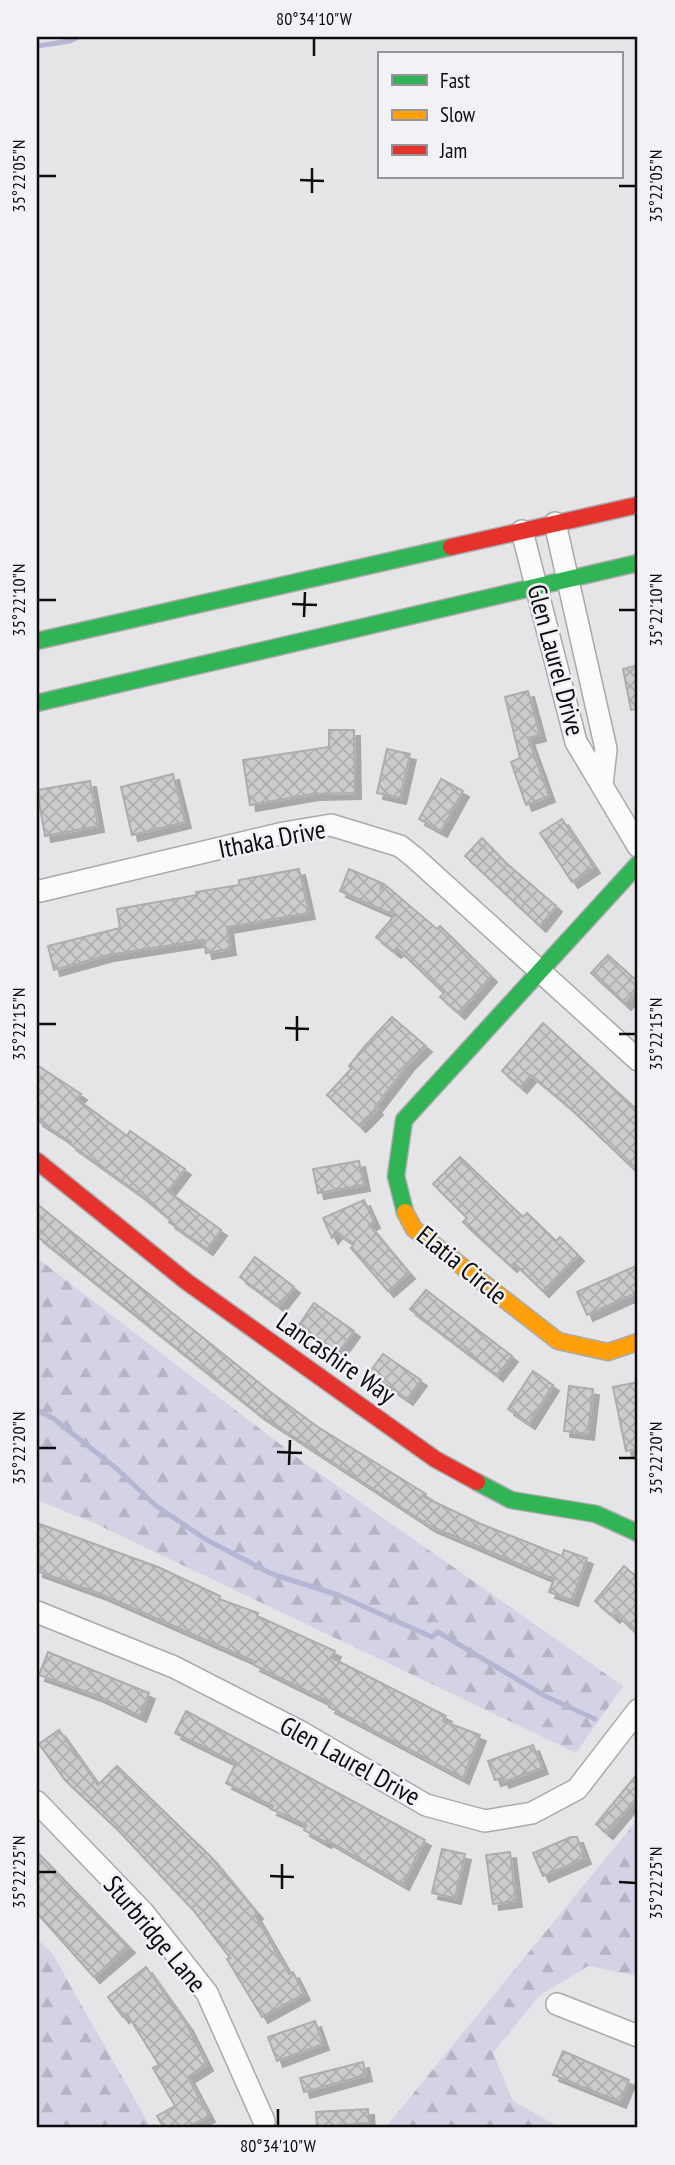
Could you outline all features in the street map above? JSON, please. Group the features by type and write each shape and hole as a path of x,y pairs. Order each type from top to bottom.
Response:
{"main road":[{"path":"37,640 638,505"},
{"path":"37,703 638,563"},
{"name":"Elatia Circle","path":"638,864 404,1120 393,1171 403,1212 414,1229 558,1341 608,1352 638,1342"},
{"name":"Lancashire Way","path":"37,1161 187,1282 435,1458 511,1500 596,1514 638,1533"}],"street":[{"name":"Glen Laurel Drive","path":"555,523 606,750 603,785"},
{"name":"Glen Laurel Drive","path":"522,531 576,742 638,846"},
{"name":"Ithaka Drive","path":"40,891 284,833 331,825 400,846 540,974"},
{"path":"540,974 638,1060"},
{"name":"Glen Laurel Drive","path":"37,1612 174,1667 301,1732 426,1805 485,1821 532,1813 577,1789 638,1710"},
{"name":"Sturbridge Lane","path":"37,1802 143,1912 207,1993 264,2121"},
{"path":"557,2004 638,2036"}],"green space":[{"path":"37,1258 306,1464 623,1686 576,1753 92,1522 37,1500"},
{"path":"638,1819 638,1976 588,1966 539,1996 493,2053 513,2101 561,2128 385,2128"},
{"path":"37,1939 52,1953 151,2128 37,2128"}],"building":[{"path":"638,665 638,709 631,710 623,669"},
{"path":"528,691 540,735 528,738 549,796 526,805 511,762 520,758 505,697"},
{"path":"329,730 354,730 355,793 313,794 250,805 243,760 329,747"},
{"path":"387,749 410,754 400,798 377,793"},
{"path":"173,774 185,822 132,835 121,787"},
{"path":"441,779 463,791 441,831 419,819"},
{"path":"90,781 98,826 45,836 37,790"},
{"path":"562,819 594,867 572,882 540,833"},
{"path":"482,838 506,863 556,906 540,926 465,856"},
{"path":"299,869 309,913 227,927 230,949 206,953 204,940 108,955 54,970 48,946 120,928 117,909 197,895 196,892 239,885 239,880"},
{"path":"349,869 382,883 380,891 384,884 437,929 440,926 491,976 459,1013 440,997 444,993 398,949 395,952 376,937 395,915 340,891"},
{"path":"608,955 638,982 638,989 625,1004 591,973"},
{"path":"392,1017 426,1046 409,1063 375,1107 377,1109 360,1126 327,1095 352,1068 349,1066 364,1047"},
{"path":"543,1023 638,1111 638,1173 531,1075 521,1087 502,1071"},
{"path":"37,1065 81,1094 77,1099 127,1136 130,1131 185,1169 168,1191 221,1230 207,1249 169,1222 171,1220 137,1192 37,1120"},
{"path":"460,1157 523,1217 527,1213 556,1241 560,1237 578,1255 543,1291 514,1263 511,1266 463,1222 467,1218 433,1184"},
{"path":"359,1161 364,1185 318,1193 313,1169"},
{"path":"364,1200 374,1222 369,1225 409,1273 388,1291 351,1248 354,1244 337,1232 332,1238 323,1218"},
{"path":"37,1204 273,1394 318,1427 426,1494 424,1497 481,1524 562,1556 564,1550 587,1558 572,1600 549,1592 554,1579 430,1526 259,1414 37,1236"},
{"path":"255,1257 294,1287 279,1306 240,1277"},
{"path":"638,1265 638,1292 587,1315 577,1292"},
{"path":"426,1290 512,1356 497,1375 410,1309"},
{"path":"314,1303 354,1331 339,1352 299,1325"},
{"path":"383,1354 421,1380 407,1399 369,1373"},
{"path":"533,1371 553,1385 529,1423 508,1409"},
{"path":"638,1382 638,1449 626,1451 613,1387"},
{"path":"569,1386 593,1389 588,1434 564,1431"},
{"path":"37,1523 158,1567 220,1596 219,1599 258,1613 257,1616 335,1651 332,1658 446,1716 443,1721 480,1735 463,1778 329,1707 331,1703 254,1665 256,1662 101,1594 37,1571"},
{"path":"624,1566 638,1578 638,1635 616,1614 614,1617 595,1601"},
{"path":"48,1652 149,1693 140,1716 98,1696 39,1675"},
{"path":"186,1711 425,1840 403,1884 327,1840 325,1842 304,1830 306,1825 271,1809 273,1806 226,1783 236,1763 175,1733"},
{"path":"59,1730 98,1785 117,1766 211,1857 257,1913 255,1915 289,1974 293,1972 304,1994 262,2017 227,1959 230,1958 194,1911 116,1828 65,1780 39,1744"},
{"path":"533,1745 542,1768 503,1782 502,1778 495,1780 488,1761"},
{"path":"638,1773 638,1796 607,1833 596,1824"},
{"path":"577,1837 585,1858 543,1876 533,1853"},
{"path":"442,1849 465,1854 455,1898 432,1893"},
{"path":"37,1852 129,1947 94,1977 37,1913"},
{"path":"510,1852 516,1901 493,1904 486,1855"},
{"path":"146,1967 187,2025 207,2065 188,2077 209,2116 186,2128 164,2128 157,2116 175,2106 153,2068 159,2065 127,2014 123,2017 108,1997"},
{"path":"315,2021 323,2044 277,2061 268,2037"},
{"path":"563,2051 629,2080 620,2102 553,2075"},
{"path":"363,2062 366,2075 304,2092 300,2078"},
{"path":"368,2109 369,2123 317,2127 316,2112"}],"waterway":[{"path":"37,46 70,41 78,37"},
{"path":"37,1410 54,1419 117,1469 155,1505 205,1539 272,1574 338,1595 432,1637 438,1632 545,1696 595,1719"}],"traffic: fast":[{"path":"37,641 451,547"},
{"path":"37,703 638,563"},
{"path":"405,1212 396,1176 404,1120 638,864"},
{"path":"477,1482 511,1500 596,1514 638,1533"}],"traffic: slow":[{"path":"405,1212 414,1229 558,1341 608,1352 638,1342"}],"traffic: jam":[{"path":"451,547 638,505"},
{"path":"37,1161 187,1282 435,1459 477,1482"}]}
